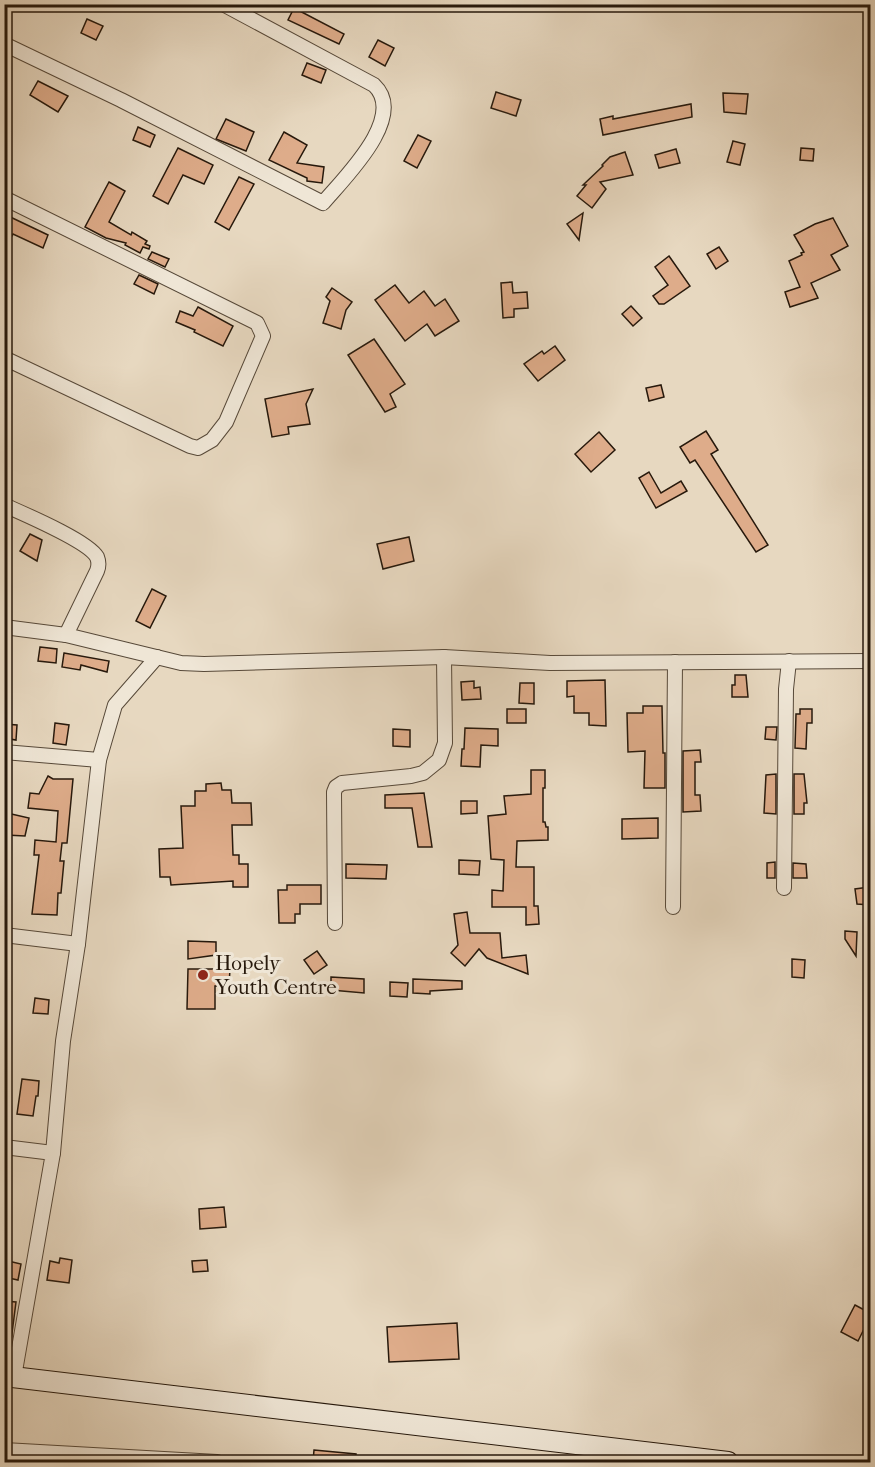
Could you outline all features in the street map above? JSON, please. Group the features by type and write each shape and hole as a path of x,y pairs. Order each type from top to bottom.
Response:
{"main road":[{"path":"9,1377 728,1462"}],"street":[{"path":"4,44 121,100 323,203 371,145 384,108 382,95 374,85 223,4"},
{"path":"4,198 257,323 263,336 226,422 212,440 198,448 4,358"},
{"path":"4,505 85,545 96,556 99,564 97,571 66,635"},
{"path":"4,627 66,635 181,663 204,664 444,657 550,663 870,662"},
{"path":"9,1377 53,1153 63,1041 78,944 99,760 115,705 157,657"},
{"path":"335,923 334,792 336,787 342,783 411,776 423,772 439,760 445,743 444,657"},
{"path":"784,888 786,689 789,661"},
{"path":"673,907 675,662"},
{"path":"4,752 99,760"},
{"path":"4,935 78,944"},
{"path":"4,1147 53,1153"},
{"path":"4,1450 217,1462"}],"building":[{"path":"294,8 344,34 339,44 288,20"},
{"path":"87,19 103,26 96,40 81,33"},
{"path":"378,40 394,48 385,66 369,57"},
{"path":"307,63 326,70 321,83 302,75"},
{"path":"38,81 68,96 58,112 30,95"},
{"path":"496,92 521,100 516,116 491,108"},
{"path":"723,93 748,94 746,114 724,112"},
{"path":"691,104 692,117 603,135 600,119 613,116 613,119"},
{"path":"226,119 254,132 246,151 216,139"},
{"path":"138,127 155,135 150,147 133,140"},
{"path":"284,132 307,145 297,163 324,167 322,183 307,181 307,178 269,160"},
{"path":"418,135 431,141 417,168 404,161"},
{"path":"733,141 745,144 740,165 727,162"},
{"path":"178,148 213,165 204,184 183,175 168,204 153,196"},
{"path":"801,148 814,149 813,161 800,160"},
{"path":"676,149 680,163 659,168 655,155"},
{"path":"625,152 633,175 600,182 606,189 592,208 577,196 586,185 583,185 610,157"},
{"path":"239,177 254,184 229,230 215,222"},
{"path":"109,182 125,191 109,222 147,241 145,244 150,246 149,249 143,247 140,253 125,245 126,243 106,238 85,227"},
{"path":"583,213 579,240 567,224"},
{"path":"4,214 48,235 43,248 13,234 4,251"},
{"path":"833,218 848,246 831,255 840,270 811,283 818,298 790,307 785,292 800,287 789,261 804,252 794,235"},
{"path":"719,247 728,261 716,269 707,254"},
{"path":"152,252 169,259 165,267 148,259"},
{"path":"669,256 690,286 664,304 659,304 653,296 668,285 655,267"},
{"path":"139,275 158,284 154,294 134,284"},
{"path":"512,282 513,293 527,292 528,308 514,309 514,317 503,318 501,283"},
{"path":"395,285 409,303 424,291 435,306 445,299 459,321 435,336 427,324 405,341 375,300"},
{"path":"332,288 352,302 346,310 341,329 323,323 330,301 326,297"},
{"path":"631,306 642,318 633,326 622,314"},
{"path":"198,307 233,326 223,346 176,322 180,311 193,316"},
{"path":"374,339 405,384 390,394 396,407 385,412 348,355"},
{"path":"555,346 565,360 538,381 524,364 542,351 544,354"},
{"path":"661,385 664,397 649,401 646,388"},
{"path":"313,389 306,404 310,424 288,427 289,434 272,437 265,399"},
{"path":"706,431 718,450 711,454 768,545 756,552 695,460 690,463 680,447"},
{"path":"599,432 615,450 591,472 575,454"},
{"path":"649,472 661,493 681,481 687,491 656,508 639,478"},
{"path":"30,534 42,540 37,561 20,551"},
{"path":"409,537 414,561 383,569 377,544"},
{"path":"152,589 166,596 150,628 136,621"},
{"path":"40,647 57,649 56,663 38,661"},
{"path":"64,653 109,661 107,672 81,665 80,670 62,667"},
{"path":"735,675 746,675 748,697 732,697"},
{"path":"605,680 606,726 589,725 589,713 574,713 574,696 567,697 567,681"},
{"path":"474,681 474,688 480,687 481,699 462,700 461,682"},
{"path":"520,683 534,683 534,704 519,703"},
{"path":"643,706 662,706 665,788 644,788 645,751 628,752 627,713 643,713"},
{"path":"507,709 526,709 526,723 507,723"},
{"path":"800,709 812,709 812,723 807,723 806,749 795,748 796,714 800,714"},
{"path":"55,723 69,725 66,745 53,743"},
{"path":"4,724 17,725 16,740 4,738"},
{"path":"766,727 777,727 776,740 765,739"},
{"path":"465,728 498,729 498,746 481,745 480,767 461,766"},
{"path":"393,729 410,730 410,747 393,746"},
{"path":"700,750 701,762 695,762 695,795 700,795 701,811 683,812 683,751"},
{"path":"531,770 545,770 543,822 548,827 548,840 517,841 516,867 534,867 534,906 538,906 539,924 526,925 526,907 492,907 492,890 503,891 504,860 491,859 488,816 506,814 504,796 531,794"},
{"path":"776,774 776,814 764,813 766,775"},
{"path":"794,774 804,774 807,803 804,803 804,814 794,814"},
{"path":"48,776 53,779 73,779 67,843 62,843 60,861 64,861 61,893 58,893 57,915 32,914 39,855 34,855 35,840 56,842 58,811 28,808 30,793 39,794"},
{"path":"221,783 222,790 231,790 232,803 251,803 252,825 232,825 233,855 239,855 239,864 248,864 248,887 233,887 233,881 171,885 170,877 160,877 159,849 183,848 181,806 195,806 195,791 206,791 206,784"},
{"path":"424,793 432,847 418,847 412,808 385,808 385,795"},
{"path":"461,801 477,801 477,813 461,814"},
{"path":"7,813 29,818 25,836 6,835"},
{"path":"658,818 658,838 622,839 622,819"},
{"path":"459,860 480,861 479,875 459,874"},
{"path":"775,862 775,878 767,878 767,863"},
{"path":"793,863 806,864 807,878 793,878"},
{"path":"346,864 387,865 386,879 346,878"},
{"path":"287,885 321,885 321,904 300,904 300,914 295,914 295,923 279,923 278,890 287,890"},
{"path":"869,887 870,905 857,904 855,889"},
{"path":"467,912 470,933 500,933 502,958 526,955 528,974 487,958 479,949 465,966 451,953 458,945 454,914"},
{"path":"845,931 857,932 856,956 845,939"},
{"path":"188,941 216,942 216,955 188,959"},
{"path":"317,951 327,965 314,974 304,960"},
{"path":"792,959 805,960 804,978 792,977"},
{"path":"188,969 230,969 229,986 215,986 215,1009 187,1009"},
{"path":"331,977 364,979 364,993 331,990"},
{"path":"413,979 462,981 462,989 430,991 430,994 413,993"},
{"path":"390,982 408,983 407,997 390,996"},
{"path":"35,998 49,1000 48,1014 33,1013"},
{"path":"22,1079 39,1081 33,1116 17,1114"},
{"path":"224,1207 226,1227 200,1229 199,1209"},
{"path":"60,1258 72,1260 69,1283 47,1280 50,1261 59,1263"},
{"path":"4,1260 21,1264 18,1280 4,1277"},
{"path":"207,1260 208,1271 193,1272 192,1261"},
{"path":"4,1301 16,1302 11,1341 4,1341"},
{"path":"855,1305 870,1313 858,1341 841,1332"},
{"path":"457,1323 459,1359 389,1362 387,1327"},
{"path":"314,1450 356,1454 355,1462 313,1462"}],"place":[{"name":"Hopely Youth Centre","path":"203,975"}]}
